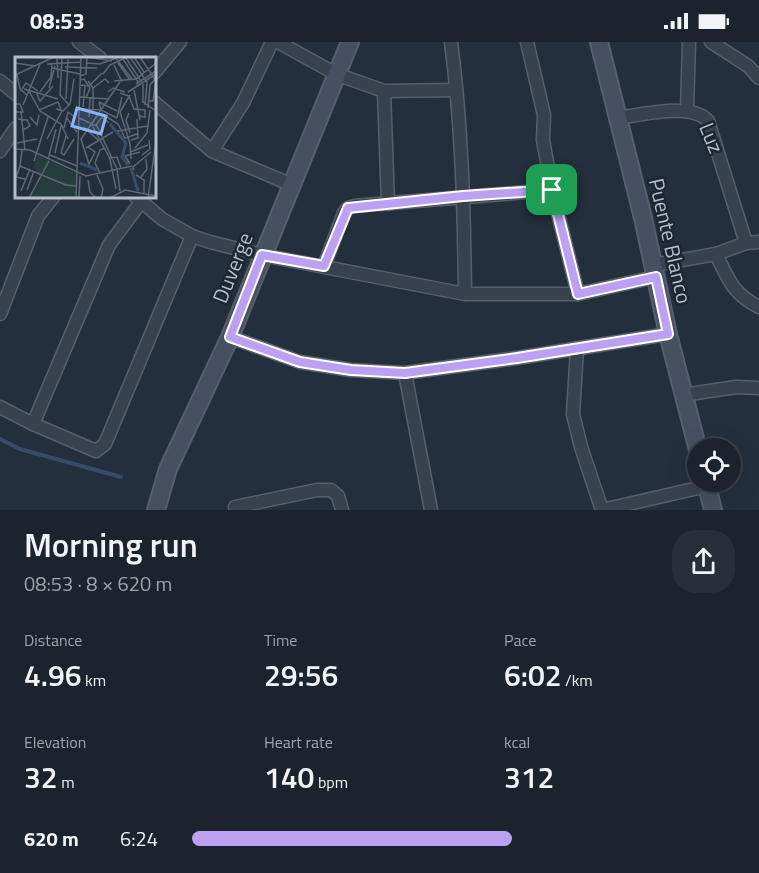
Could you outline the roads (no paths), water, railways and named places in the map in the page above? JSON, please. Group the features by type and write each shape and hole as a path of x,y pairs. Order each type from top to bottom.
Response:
{"street":[{"path":"79,42 99,57"},
{"path":"156,71 180,42"},
{"path":"212,151 243,104 272,42"},
{"path":"279,42 336,74 384,92 456,90"},
{"name":"Duverge","path":"156,510 168,469 230,337 350,42"},
{"path":"451,42 463,196 465,294"},
{"path":"527,42 544,115 543,140 552,190 578,294"},
{"name":"Puente Blanco","path":"599,42 695,438"},
{"path":"687,110 689,42"},
{"path":"711,42 748,66 759,78"},
{"path":"0,81 15,93"},
{"path":"384,92 388,204"},
{"path":"156,104 212,151 292,185"},
{"name":"Luz","path":"618,118 687,110 703,115 708,121 746,243"},
{"path":"0,151 15,129"},
{"path":"324,266 348,208 463,196 552,190"},
{"path":"0,314 38,216 52,198"},
{"path":"33,424 109,245 138,199 162,219 192,236 262,255 465,294 578,294 716,254 746,243 759,242"},
{"path":"0,407 96,451 101,448 105,444 192,236"},
{"path":"716,254 732,287 745,300 759,307"},
{"path":"230,337 300,362 351,370 405,373 668,334"},
{"path":"577,349 573,414 581,447 602,510 687,489"},
{"path":"405,373 431,510"},
{"path":"683,395 736,387 759,388"},
{"path":"235,507 276,504 331,490 338,496 342,510"},
{"path":"708,492 713,510"}],"waterway":[{"path":"0,439 20,449 121,477"}]}
